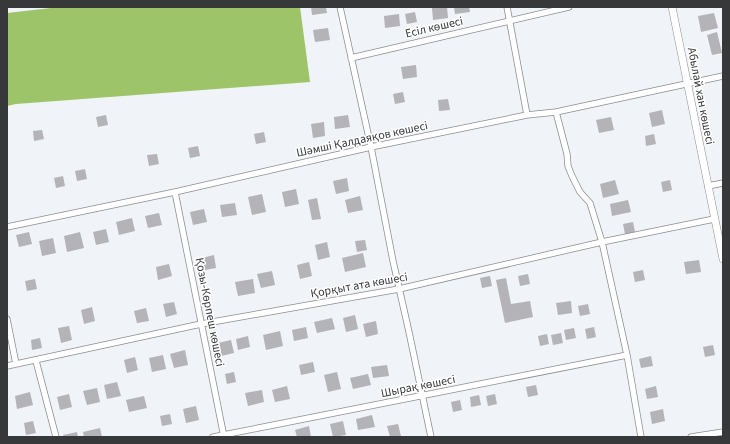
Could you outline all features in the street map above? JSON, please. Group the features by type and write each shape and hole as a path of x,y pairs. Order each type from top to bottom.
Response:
{"street":[{"path":"340,7 371,147 399,289 431,437"},
{"path":"507,7 528,115"},
{"name":"Есіл көшесі","path":"351,58 569,7"},
{"name":"Абылай хан көшесі","path":"672,7 723,259"},
{"name":"Шәмші Қалдаяқов көшесі","path":"7,227 175,192 371,147 528,115 556,112 723,76"},
{"path":"556,112 567,154 568,166 580,192 590,203 602,242 627,355 641,437"},
{"path":"708,186 723,183"},
{"name":"Қозы-Көрпеш көшесі","path":"175,192 224,436"},
{"name":"Қорқыт ата көшесі","path":"7,366 201,324 399,289 602,242 714,219"},
{"path":"7,319 16,364"},
{"name":"Шырақ көшесі","path":"213,437 627,355"},
{"path":"36,360 56,437"},
{"path":"691,437 723,432"}],"green space":[{"path":"53,7 300,7 310,82 16,104 7,106 7,13"}],"building":[{"path":"311,7 326,7 327,13 312,15"},
{"path":"447,7 448,18 433,20 432,8"},
{"path":"454,7 469,7 470,12 455,14"},
{"path":"415,12 417,22 407,24 405,14"},
{"path":"714,13 718,28 701,32 698,16"},
{"path":"399,14 400,26 385,28 384,16"},
{"path":"328,28 330,40 315,42 313,30"},
{"path":"717,32 722,53 712,55 707,35"},
{"path":"416,65 417,77 403,79 401,67"},
{"path":"403,92 405,102 395,104 393,94"},
{"path":"448,99 450,110 439,111 438,100"},
{"path":"662,110 665,124 652,127 649,113"},
{"path":"106,115 108,125 98,127 96,117"},
{"path":"348,115 350,127 335,129 334,117"},
{"path":"611,117 614,130 599,133 596,120"},
{"path":"324,122 325,136 313,138 311,124"},
{"path":"42,130 44,139 34,141 33,131"},
{"path":"264,132 266,142 256,144 254,134"},
{"path":"654,134 656,144 646,146 645,136"},
{"path":"198,146 200,156 190,158 188,148"},
{"path":"157,154 159,164 149,166 147,155"},
{"path":"85,169 87,179 77,181 75,171"},
{"path":"63,176 65,186 56,188 54,178"},
{"path":"347,178 349,191 336,194 333,181"},
{"path":"615,180 619,194 603,198 600,184"},
{"path":"670,180 672,190 663,192 661,182"},
{"path":"296,189 299,204 285,207 282,192"},
{"path":"262,194 266,212 252,215 248,197"},
{"path":"360,196 363,210 348,213 345,200"},
{"path":"317,198 321,219 312,220 308,200"},
{"path":"628,200 631,212 612,216 610,204"},
{"path":"235,203 237,215 222,217 220,205"},
{"path":"204,209 207,222 193,225 190,212"},
{"path":"159,213 162,225 148,228 145,216"},
{"path":"132,218 135,231 119,235 116,222"},
{"path":"633,222 635,232 625,234 623,224"},
{"path":"106,229 109,242 96,245 93,232"},
{"path":"29,232 32,244 19,247 16,235"},
{"path":"80,232 84,248 67,252 64,236"},
{"path":"53,238 56,253 42,256 39,241"},
{"path":"365,240 367,250 357,252 355,241"},
{"path":"327,242 330,257 318,260 315,245"},
{"path":"363,253 366,267 345,272 342,258"},
{"path":"214,255 216,268 205,270 202,258"},
{"path":"699,260 701,272 686,274 684,262"},
{"path":"309,262 312,276 300,279 297,265"},
{"path":"169,264 172,276 158,280 156,267"},
{"path":"643,270 645,280 635,282 633,272"},
{"path":"272,271 275,285 261,288 257,274"},
{"path":"528,274 530,284 520,286 518,276"},
{"path":"490,276 492,286 482,288 480,278"},
{"path":"506,278 511,304 530,301 533,317 505,323 496,280"},
{"path":"35,279 37,289 27,291 25,281"},
{"path":"253,279 255,293 238,296 235,282"},
{"path":"571,301 572,313 558,315 556,303"},
{"path":"174,302 177,314 166,317 163,304"},
{"path":"588,304 590,314 580,316 578,306"},
{"path":"92,307 95,321 84,324 81,310"},
{"path":"146,308 149,321 137,323 134,311"},
{"path":"355,315 358,329 346,332 343,318"},
{"path":"332,318 335,329 317,333 314,322"},
{"path":"376,321 378,334 366,337 363,324"},
{"path":"69,326 72,340 61,343 58,328"},
{"path":"306,327 308,338 294,341 292,330"},
{"path":"594,327 596,337 587,339 585,329"},
{"path":"574,328 576,338 566,340 564,330"},
{"path":"280,331 283,346 266,350 263,335"},
{"path":"561,333 563,343 553,345 551,335"},
{"path":"547,334 549,344 540,346 538,336"},
{"path":"248,336 250,347 238,350 236,339"},
{"path":"40,338 42,348 32,350 31,340"},
{"path":"231,340 234,353 221,356 218,343"},
{"path":"713,345 715,355 705,357 703,347"},
{"path":"185,350 188,365 174,368 170,354"},
{"path":"163,355 166,369 152,372 149,358"},
{"path":"651,356 653,366 641,368 639,359"},
{"path":"135,357 138,370 127,373 124,360"},
{"path":"313,362 315,372 301,375 299,365"},
{"path":"387,365 389,376 373,378 371,367"},
{"path":"234,372 236,382 227,384 225,374"},
{"path":"337,372 341,389 328,392 324,375"},
{"path":"368,374 371,385 353,389 350,378"},
{"path":"117,382 121,396 107,399 104,385"},
{"path":"536,385 538,395 528,397 526,387"},
{"path":"287,386 290,399 275,402 272,390"},
{"path":"656,386 658,397 647,399 645,389"},
{"path":"97,388 100,402 87,405 83,391"},
{"path":"262,390 264,402 248,406 245,393"},
{"path":"30,392 33,405 17,409 15,396"},
{"path":"69,394 72,407 60,410 57,397"},
{"path":"495,394 497,404 488,406 486,396"},
{"path":"479,395 481,405 471,407 470,397"},
{"path":"144,396 147,408 129,412 126,400"},
{"path":"460,400 462,410 453,412 451,402"},
{"path":"196,406 199,420 186,423 183,409"},
{"path":"663,409 665,421 652,424 650,412"},
{"path":"170,414 172,424 162,426 160,416"},
{"path":"372,415 375,427 358,430 356,419"},
{"path":"33,421 36,433 26,435 24,423"},
{"path":"343,421 346,435 333,437 330,424"},
{"path":"398,424 401,436 390,437 387,426"},
{"path":"309,426 311,437 297,437 295,430"},
{"path":"100,428 102,437 84,437 83,432"},
{"path":"77,432 78,437 64,437 63,435"}]}
